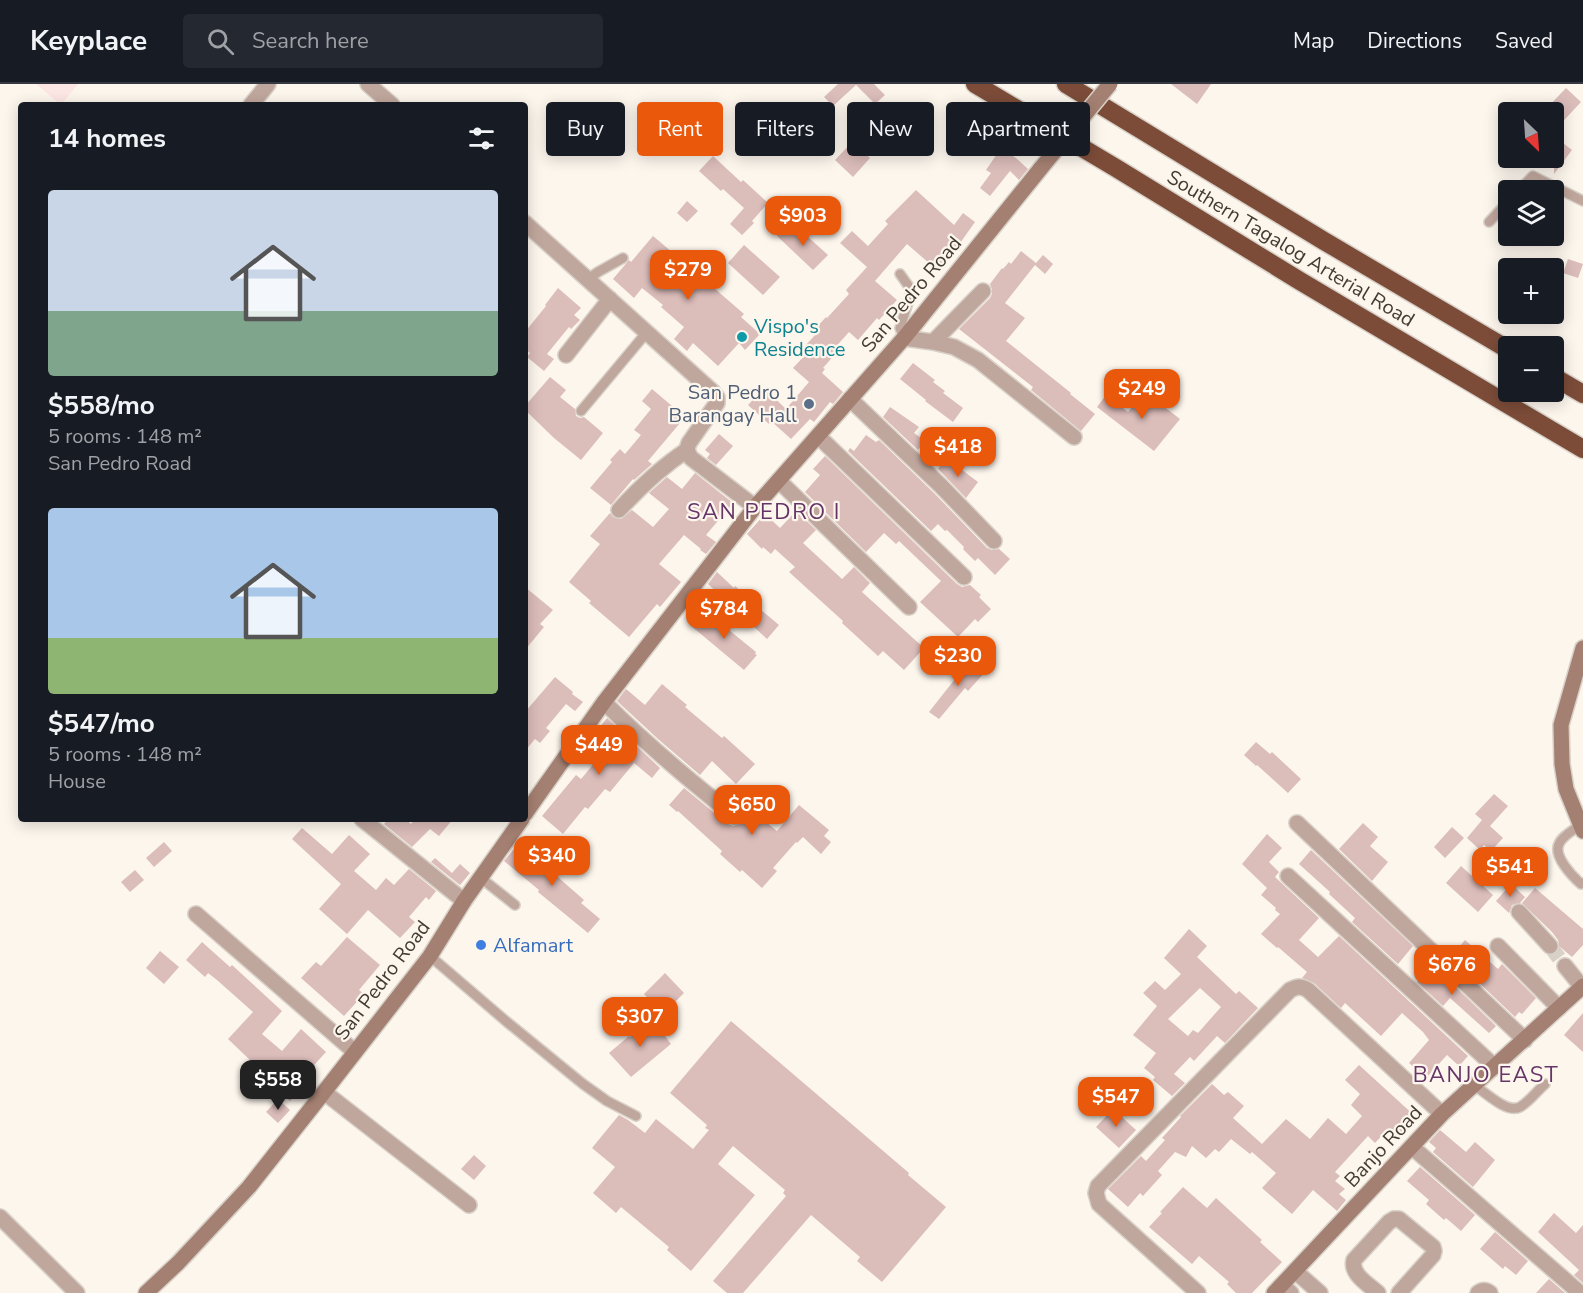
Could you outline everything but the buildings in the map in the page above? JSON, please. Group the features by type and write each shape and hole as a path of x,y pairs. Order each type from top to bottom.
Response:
{"highway":[{"name":"Southern Tagalog Arterial Road","path":"975,84 1583,449"},
{"name":"Southern Tagalog Arterial Road","path":"1066,84 1498,344"},
{"path":"1564,383 1583,394"}],"street":[{"path":"253,102 268,84"},
{"path":"368,84 389,102"},
{"name":"San Pedro Road","path":"528,810 604,702 755,507 904,338 1110,84"},
{"path":"528,226 717,397 717,403 689,443 687,450 666,464 619,510"},
{"path":"933,342 983,291"},
{"path":"566,355 610,299"},
{"path":"904,338 954,347 978,360 1074,437"},
{"path":"850,399 942,486 994,541"},
{"path":"818,436 964,577"},
{"path":"687,450 691,458 755,507"},
{"path":"779,481 909,607"},
{"path":"1582,828 1566,789 1562,764 1561,725 1583,648"},
{"path":"604,702 685,777 734,816"},
{"path":"366,822 464,901"},
{"name":"San Pedro Road","path":"146,1293 178,1263 249,1187 430,956 464,901 520,822"},
{"path":"1297,823 1525,1040"},
{"path":"1288,876 1495,1067"},
{"path":"1519,912 1550,946"},
{"path":"196,914 356,1052"},
{"path":"1498,946 1559,1008"},
{"path":"1565,966 1583,986"},
{"path":"1198,1293 1099,1204 1096,1193 1098,1186 1290,990 1296,986 1302,986 1308,990 1442,1114"},
{"name":"Banjo Road","path":"1282,1290 1295,1271 1442,1114 1583,986"},
{"path":"324,1092 469,1205"},
{"path":"1412,1147 1580,1293"},
{"path":"0,1216 77,1293"},
{"path":"1378,1293 1354,1272 1352,1266 1354,1260 1389,1222 1399,1219 1433,1246 1434,1251 1399,1293"},
{"path":"1295,1271 1320,1293"},
{"path":"1478,1293 1483,1291 1490,1293"}],"lane":[{"path":"1564,192 1583,201"},
{"path":"1489,222 1498,213"},
{"path":"588,279 623,258"},
{"path":"900,274 911,293 900,328 904,338"},
{"path":"581,411 647,332"},
{"path":"1582,828 1559,842 1558,850 1568,872 1581,884 1583,883"},
{"path":"481,878 515,906"},
{"path":"430,956 583,1084 607,1101 636,1116"},
{"path":"1474,1085 1510,1109 1521,1106 1545,1084"}],"shaded area":[{"path":"36,84 78,84 63,102 57,102"}],"tunnel":[{"path":"1550,946 1565,966"}],"place":[{"name":"Vispo's Residence","path":"742,337"},
{"name":"San Pedro 1 Barangay Hall","path":"809,404"},
{"name":"Alfamart","path":"481,945"}],"district":[{"name":"SAN PEDRO I","path":"764,511"},
{"name":"BANJO EAST","path":"1486,1074"}]}
